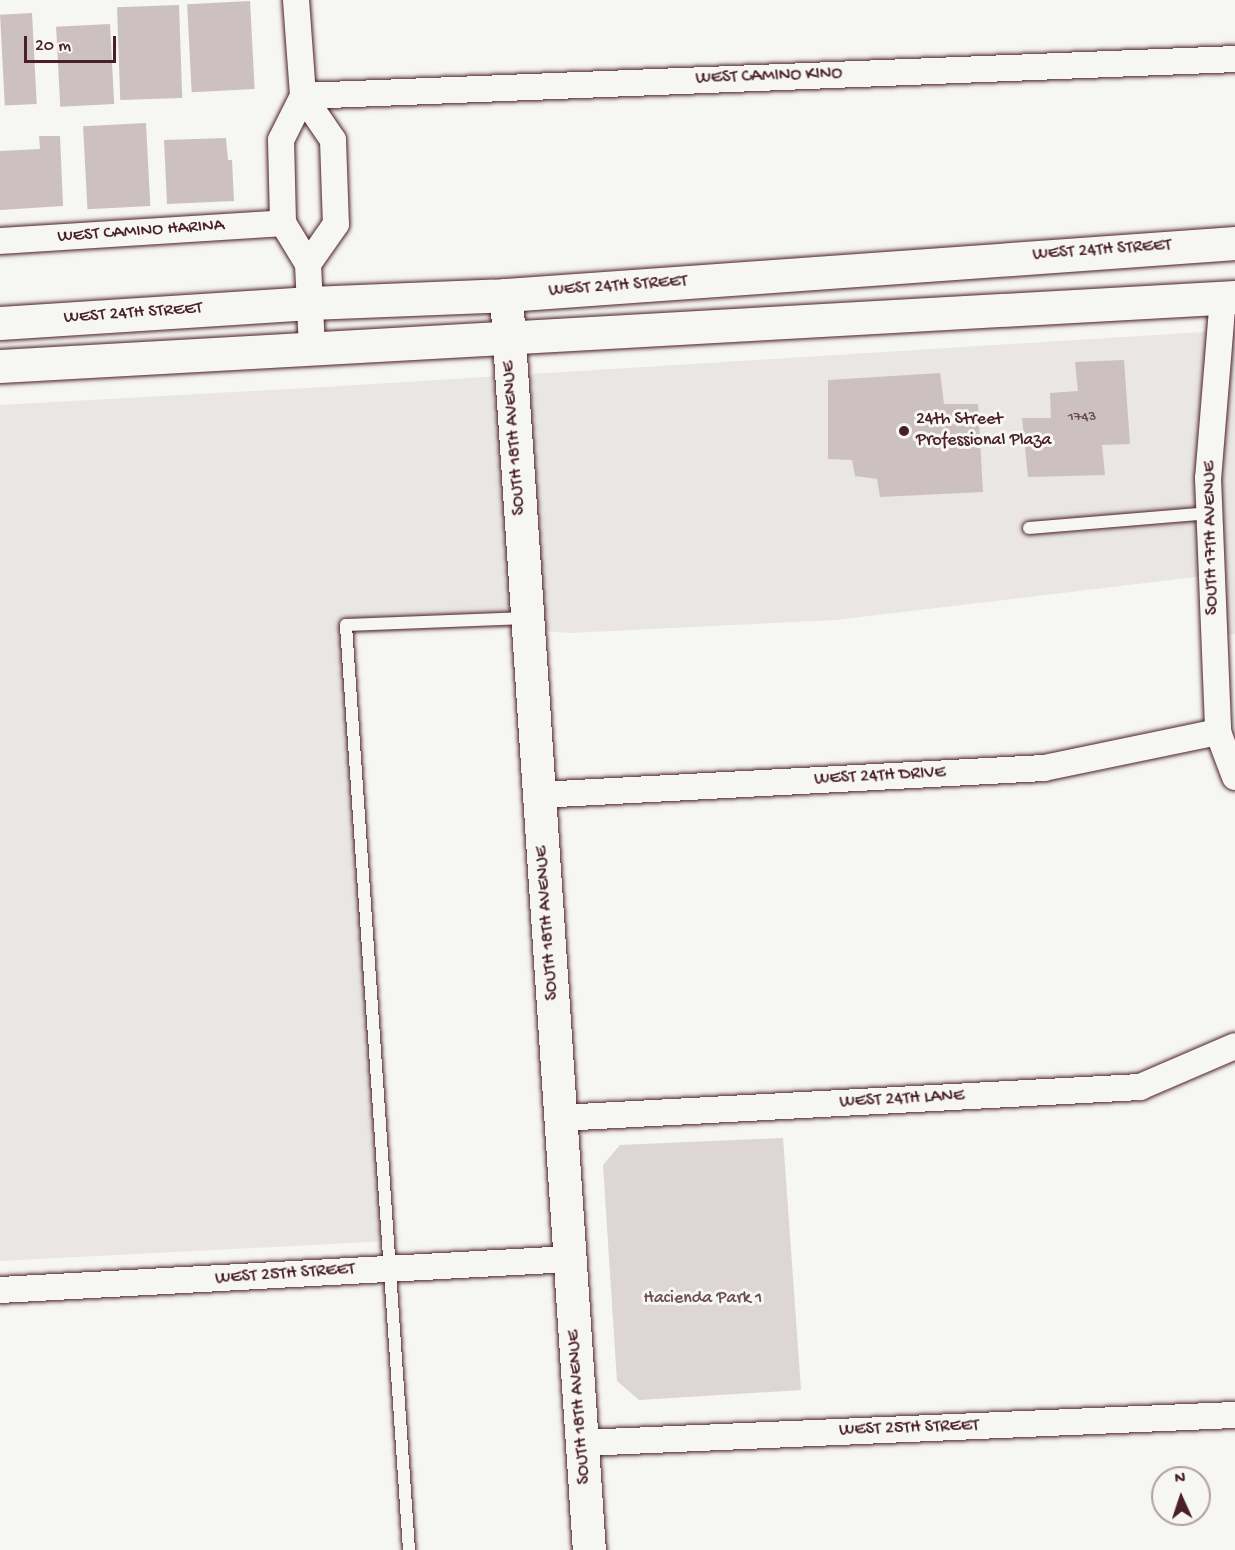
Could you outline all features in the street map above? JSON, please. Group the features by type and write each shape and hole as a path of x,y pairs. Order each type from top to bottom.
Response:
{"main road":[{"name":"WEST 24TH STREET","path":"0,323 310,303 506,295 1235,243"},
{"path":"0,366 509,336 1231,289"},
{"name":"SOUTH 18TH AVENUE","path":"506,295 589,1550"}],"street":[{"path":"297,0 303,96 281,140 283,223 308,264 312,348"},
{"name":"WEST CAMINO KINO","path":"303,96 1235,59"},
{"path":"303,96 333,140 336,224 308,264"},
{"name":"WEST CAMINO HARINA","path":"0,241 283,223"},
{"name":"SOUTH 17TH AVENUE","path":"1231,289 1208,478 1218,732 1235,777"},
{"name":"WEST 24TH DRIVE","path":"539,795 1044,768 1218,732"},
{"name":"WEST 24TH LANE","path":"560,1118 1140,1087 1235,1046"},
{"name":"WEST 25TH STREET","path":"0,1290 570,1259"},
{"name":"WEST 25TH STREET","path":"582,1443 1235,1415"}],"lane":[{"path":"1029,528 1210,513"},
{"path":"409,1550 346,625 527,618"}],"shaded area":[{"path":"1235,330 1235,634 1215,636 1212,575 835,620 569,633 491,627 347,634 388,1241 0,1261 0,405"}],"green space":[{"name":"Hacienda Park 1","path":"783,1138 801,1390 639,1400 617,1381 603,1165 620,1145"}],"building":[{"path":"250,1 255,89 192,92 187,4"},
{"path":"179,5 182,98 120,100 117,7"},
{"path":"32,13 37,104 5,106 0,15"},
{"path":"110,24 114,104 60,107 56,27"},
{"path":"146,123 150,206 87,209 83,126"},
{"path":"39,136 60,136 63,206 0,210 0,151 40,149"},
{"path":"226,138 228,160 232,160 234,201 167,204 164,140"},
{"path":"1124,360 1130,444 1102,445 1105,475 1028,477 1022,418 1051,418 1050,393 1078,391 1075,362"},
{"name":"24th Street Professional Plaza","path":"940,373 944,404 978,404 983,492 880,497 877,479 855,476 852,460 828,459 828,380"}],"place":[{"name":"24th Street Professional Plaza","path":"904,431"}]}
